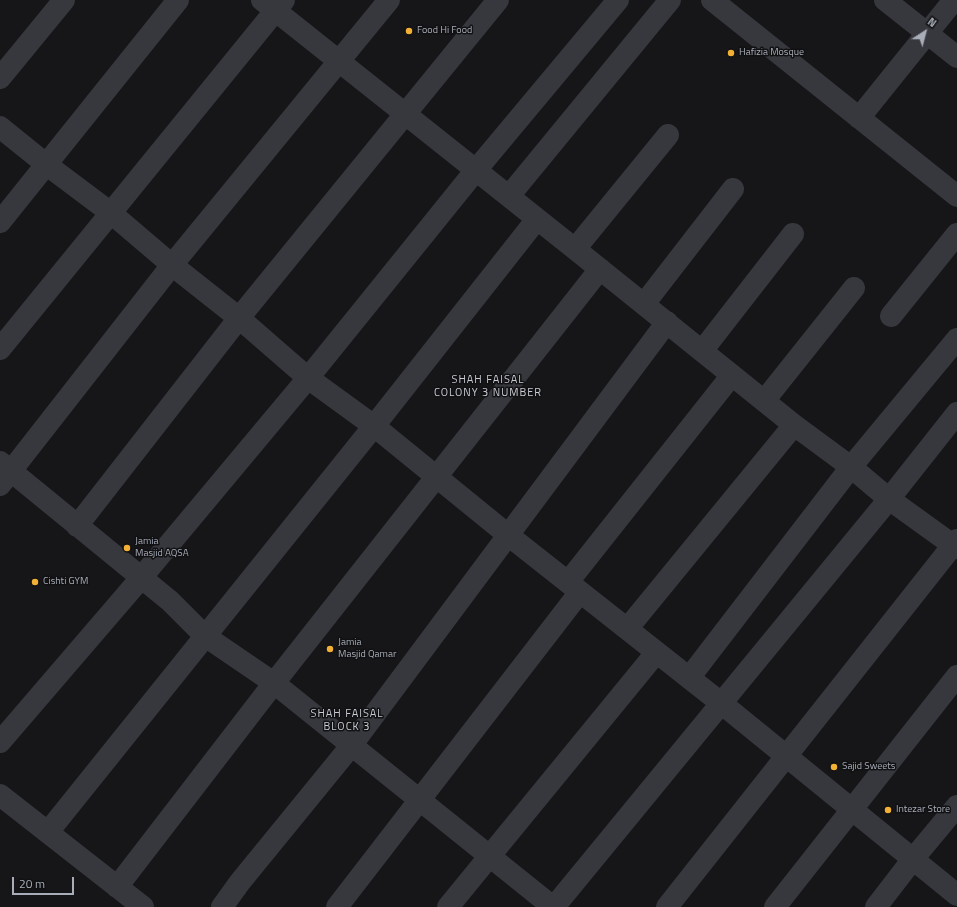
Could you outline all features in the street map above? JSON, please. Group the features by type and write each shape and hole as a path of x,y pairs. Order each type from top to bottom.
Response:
{"street":[{"path":"0,78 64,0"},
{"path":"0,222 178,0"},
{"path":"389,0 4,472 77,526 170,601 205,636 274,682 351,746 553,907 889,499 957,412"},
{"path":"77,526 239,318 498,0"},
{"path":"0,742 141,578 308,378 476,170 618,0"},
{"path":"509,196 670,0"},
{"path":"712,0 957,196"},
{"path":"885,0 957,57"},
{"path":"859,118 954,0"},
{"path":"0,349 111,213 274,3 339,60 794,425 850,467 889,499 956,544 785,756 667,907"},
{"path":"0,127 47,165 111,213 172,265 239,318 308,378 374,426 957,895"},
{"path":"575,249 668,135"},
{"path":"644,304 733,189"},
{"path":"48,832 374,426 537,219"},
{"path":"702,351 793,234"},
{"path":"891,316 957,234"},
{"path":"117,887 274,682 600,269"},
{"path":"764,401 854,288"},
{"path":"222,907 240,882 351,746 667,322"},
{"path":"688,678 850,467 957,339"},
{"path":"337,907 419,800 574,587 732,375"},
{"path":"627,629 794,425"},
{"path":"448,907 656,653"},
{"path":"775,907 957,676"},
{"path":"0,795 143,907"},
{"path":"876,907 957,806"}],"place":[{"name":"Food Hi Food","path":"409,31"},
{"name":"Hafizia Mosque","path":"731,53"},
{"name":"Jamia Masjid AQSA","path":"127,548"},
{"name":"Cishti GYM","path":"35,582"},
{"name":"Jamia Masjid Qamar","path":"330,649"},
{"name":"Sajid Sweets","path":"834,767"},
{"name":"Intezar Store","path":"888,810"}],"district":[{"name":"SHAH FAISAL COLONY 3 NUMBER","path":"488,386"},
{"name":"SHAH FAISAL BLOCK 3","path":"347,720"}]}
